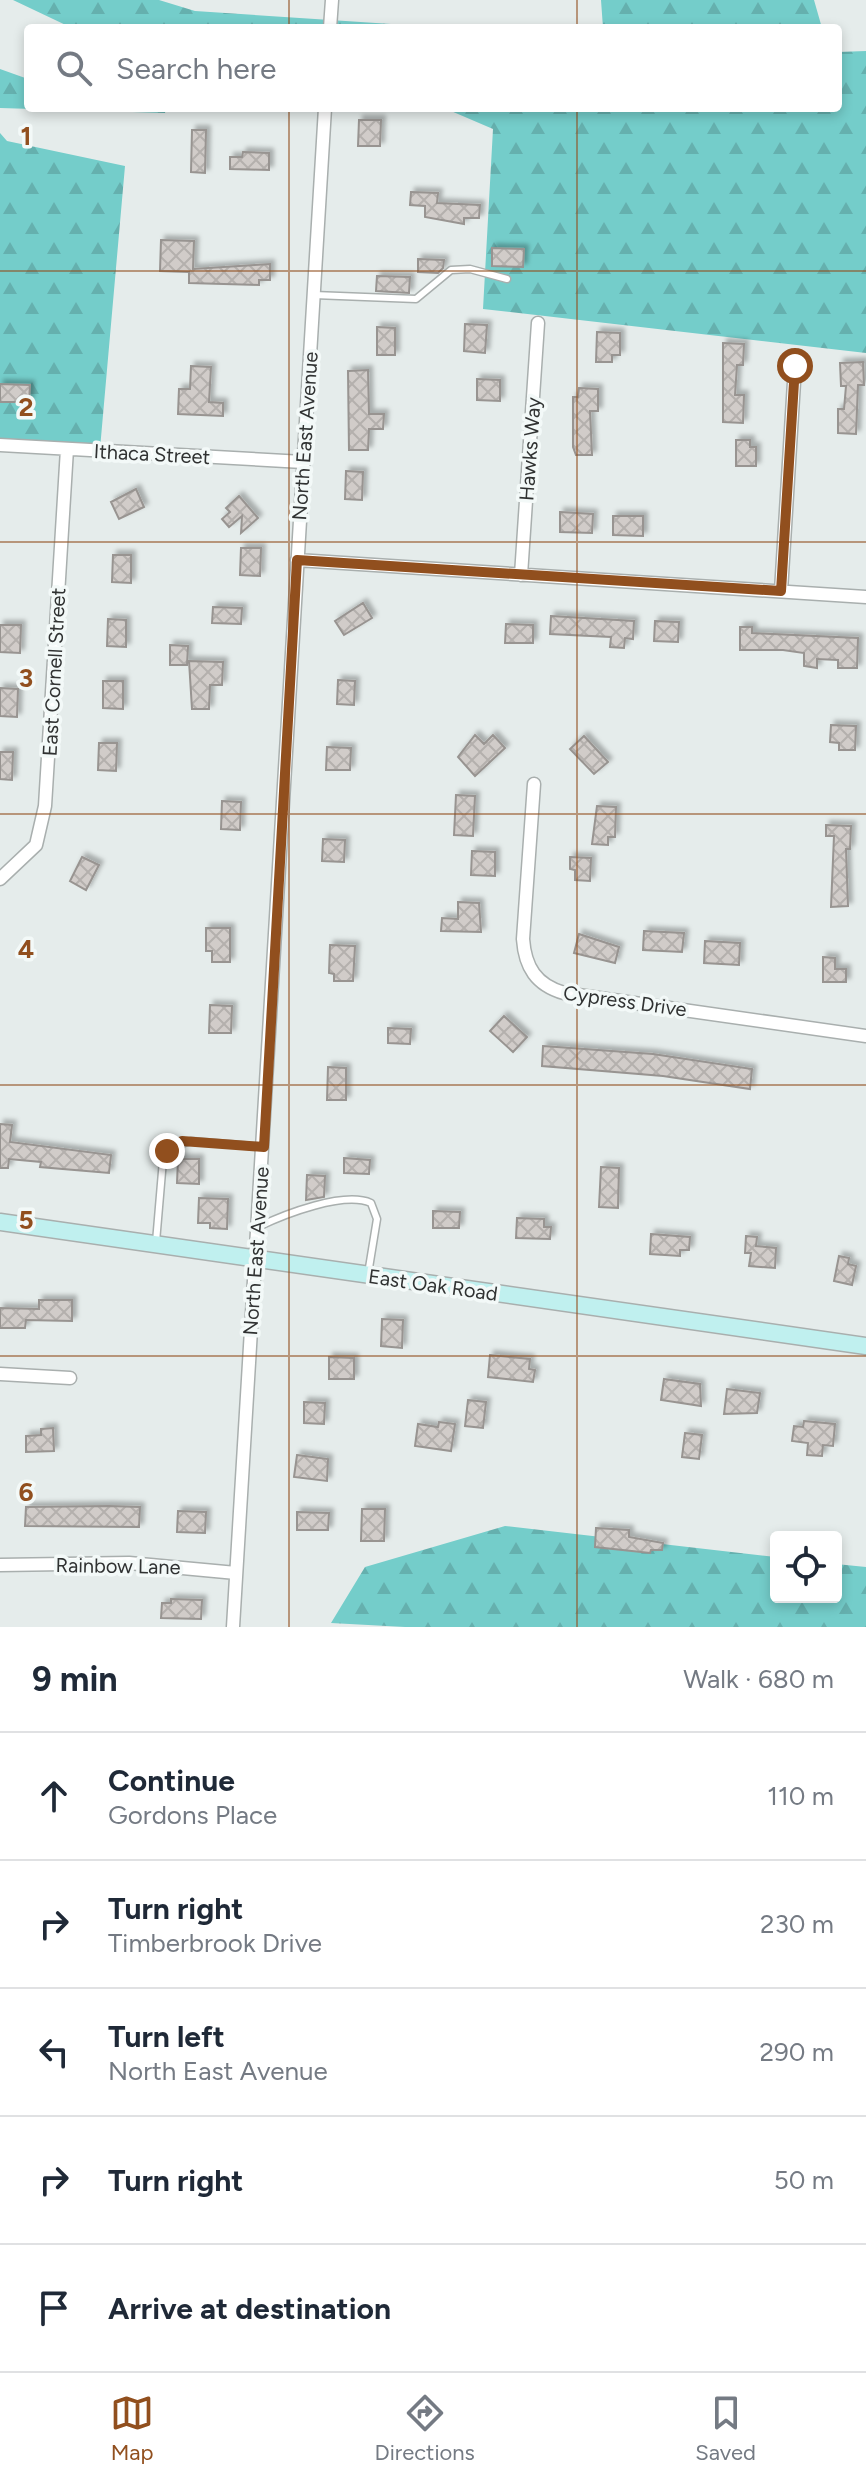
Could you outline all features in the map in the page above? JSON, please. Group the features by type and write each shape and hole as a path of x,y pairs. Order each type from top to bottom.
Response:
{"street":[{"path":"330,24 332,0"},
{"name":"North East Avenue","path":"233,1627 325,112"},
{"name":"Hawks Way","path":"521,575 538,323"},
{"path":"781,591 795,366"},
{"name":"Ithaca Street","path":"0,445 303,462"},
{"name":"East Cornell Street","path":"0,879 36,845 45,806 67,449"},
{"path":"297,560 866,597"},
{"name":"Cypress Drive","path":"534,784 523,939 524,954 534,976 543,985 564,993 866,1036"},
{"name":"East Oak Road","path":"0,1222 866,1346"},
{"path":"0,1374 70,1378"},
{"name":"Rainbow Lane","path":"0,1565 129,1563 236,1573"}],"lane":[{"path":"314,295 416,299 451,270 470,269 507,279"},
{"path":"156,1245 163,1160 172,1147 191,1141 264,1147"},
{"path":"258,1227 285,1214 357,1197 371,1203 377,1219 368,1276"}],"green space":[{"path":"13,0 159,0 195,11 391,24 64,24"},
{"path":"601,0 814,0 821,24 603,24"},
{"path":"866,51 866,353 483,309 493,129 453,112 842,112 842,52"},
{"path":"0,69 24,78 24,109 0,108"},
{"path":"0,133 7,141 125,166 100,449 0,443"},
{"path":"505,1526 770,1556 770,1603 842,1603 842,1565 866,1567 866,1627 405,1627 331,1623 365,1567"}],"building":[{"path":"359,120 381,120 380,146 358,146"},
{"path":"192,130 206,130 205,173 191,172"},
{"path":"243,152 269,153 269,170 230,169 230,157 242,157"},
{"path":"411,192 438,193 437,203 480,205 479,218 464,218 464,224 425,217 425,206 410,205"},
{"path":"161,240 194,241 193,269 270,264 270,280 259,280 259,285 189,283 189,272 160,271"},
{"path":"492,248 524,249 523,267 492,266"},
{"path":"418,259 444,260 443,268 438,273 418,272"},
{"path":"377,276 410,277 409,293 376,291"},
{"path":"465,324 487,325 485,353 464,351"},
{"path":"377,327 395,328 395,355 377,355"},
{"path":"597,332 620,333 620,355 612,355 612,362 596,362"},
{"path":"723,343 744,344 743,365 737,365 735,395 744,395 743,423 723,422"},
{"path":"863,362 864,385 858,385 856,434 838,433 838,409 844,409 846,386 841,386 840,363"},
{"path":"191,366 211,367 209,402 223,403 223,416 178,414 179,389 190,389"},
{"path":"368,370 369,414 384,414 383,429 369,429 368,450 349,450 348,371"},
{"path":"477,379 500,380 500,401 477,400"},
{"path":"0,384 30,385 29,402 0,402"},
{"path":"579,388 598,389 598,411 590,411 592,455 576,455 573,447 573,397 578,397"},
{"path":"736,440 750,440 750,447 756,447 756,466 736,466"},
{"path":"346,471 363,472 362,500 345,499"},
{"path":"136,489 144,507 119,519 111,502"},
{"path":"239,496 258,518 241,533 242,516 229,527 222,519 230,512 226,508"},
{"path":"560,512 593,514 592,533 560,532"},
{"path":"613,516 643,516 643,536 613,535"},
{"path":"241,548 261,548 260,576 240,575"},
{"path":"113,555 131,555 131,583 112,582"},
{"path":"363,603 372,618 344,635 335,621"},
{"path":"213,607 242,608 241,624 212,623"},
{"path":"551,616 634,621 633,639 625,638 624,648 610,647 611,637 550,634"},
{"path":"108,619 126,620 126,647 107,646"},
{"path":"655,621 679,622 678,642 654,641"},
{"path":"506,624 533,625 533,643 505,643"},
{"path":"0,625 21,625 20,653 0,652"},
{"path":"740,627 752,627 752,633 858,638 857,668 838,668 838,660 817,659 817,668 804,666 804,653 740,650"},
{"path":"170,645 188,646 187,665 170,665"},
{"path":"189,661 223,662 222,685 210,685 209,709 192,709"},
{"path":"338,680 355,681 354,705 337,704"},
{"path":"103,681 123,681 123,709 103,708"},
{"path":"0,688 18,689 17,717 0,716"},
{"path":"831,725 856,726 855,750 839,750 839,743 830,742"},
{"path":"475,735 484,744 493,735 505,748 475,776 458,757"},
{"path":"584,736 608,762 594,774 570,749"},
{"path":"99,743 117,743 116,771 98,770"},
{"path":"327,747 351,748 350,770 326,770"},
{"path":"0,752 13,752 12,780 0,779"},
{"path":"456,795 475,796 473,836 454,835"},
{"path":"222,801 241,802 240,830 221,829"},
{"path":"597,806 616,807 615,837 608,837 608,845 592,844"},
{"path":"826,825 851,826 850,849 846,849 848,906 831,907 834,836 826,836"},
{"path":"323,839 345,840 344,862 322,861"},
{"path":"472,851 495,852 495,876 471,875"},
{"path":"82,857 99,865 86,890 70,881"},
{"path":"570,857 591,858 590,881 575,880 575,870 570,869"},
{"path":"458,902 479,903 481,932 441,931 442,918 458,919"},
{"path":"206,928 230,928 230,962 212,962 212,951 206,951"},
{"path":"644,931 684,933 682,952 643,950"},
{"path":"579,934 619,947 615,963 574,953"},
{"path":"705,941 740,943 739,965 704,963"},
{"path":"330,945 355,946 353,981 334,981 334,974 329,973"},
{"path":"823,957 835,958 835,969 846,969 846,982 823,982"},
{"path":"210,1005 232,1006 231,1033 209,1033"},
{"path":"504,1016 527,1037 513,1052 490,1031"},
{"path":"388,1028 411,1029 410,1044 388,1043"},
{"path":"543,1046 653,1054 752,1069 750,1089 663,1076 542,1066"},
{"path":"328,1067 346,1068 346,1100 327,1100"},
{"path":"0,1124 12,1125 10,1142 111,1155 109,1173 40,1167 41,1162 9,1159 8,1168 0,1168"},
{"path":"344,1158 370,1160 369,1174 344,1173"},
{"path":"178,1159 199,1159 199,1184 177,1183"},
{"path":"601,1167 619,1168 618,1208 599,1207"},
{"path":"307,1175 325,1176 324,1197 306,1200"},
{"path":"199,1198 228,1199 227,1229 210,1228 210,1223 198,1223"},
{"path":"433,1211 460,1212 459,1228 433,1228"},
{"path":"517,1218 544,1219 544,1227 551,1227 550,1239 516,1238"},
{"path":"651,1234 690,1237 689,1250 680,1250 680,1256 650,1254"},
{"path":"746,1236 757,1237 756,1246 776,1248 775,1268 749,1266 751,1253 745,1253"},
{"path":"839,1256 849,1258 848,1264 856,1266 852,1285 834,1281"},
{"path":"39,1300 72,1300 72,1321 26,1320 25,1328 0,1328 0,1308 39,1309"},
{"path":"382,1319 403,1320 402,1348 381,1346"},
{"path":"490,1355 530,1359 529,1369 535,1370 533,1382 488,1377"},
{"path":"329,1357 354,1358 354,1379 329,1379"},
{"path":"664,1379 700,1384 701,1406 661,1400"},
{"path":"727,1389 760,1393 757,1413 724,1414"},
{"path":"468,1400 486,1402 483,1428 465,1426"},
{"path":"304,1402 325,1403 324,1424 304,1423"},
{"path":"804,1421 835,1424 833,1446 823,1445 822,1456 807,1455 808,1443 792,1441 794,1426 803,1427"},
{"path":"439,1422 455,1424 451,1451 415,1446 418,1424 438,1427"},
{"path":"53,1428 54,1451 26,1452 26,1436 41,1435 41,1429"},
{"path":"685,1433 702,1435 699,1459 682,1457"},
{"path":"297,1455 328,1459 327,1481 294,1477"},
{"path":"26,1507 140,1507 139,1527 25,1526"},
{"path":"362,1509 385,1509 384,1541 361,1541"},
{"path":"178,1511 206,1512 205,1533 177,1532"},
{"path":"297,1512 329,1513 328,1530 297,1530"},
{"path":"596,1528 629,1530 629,1537 663,1543 662,1550 651,1550 650,1553 595,1547"},
{"path":"171,1599 202,1600 201,1619 161,1618 162,1603 171,1603"}],"route":[{"path":"167,1151 182,1141 264,1147 297,560 781,591 795,366"}]}
